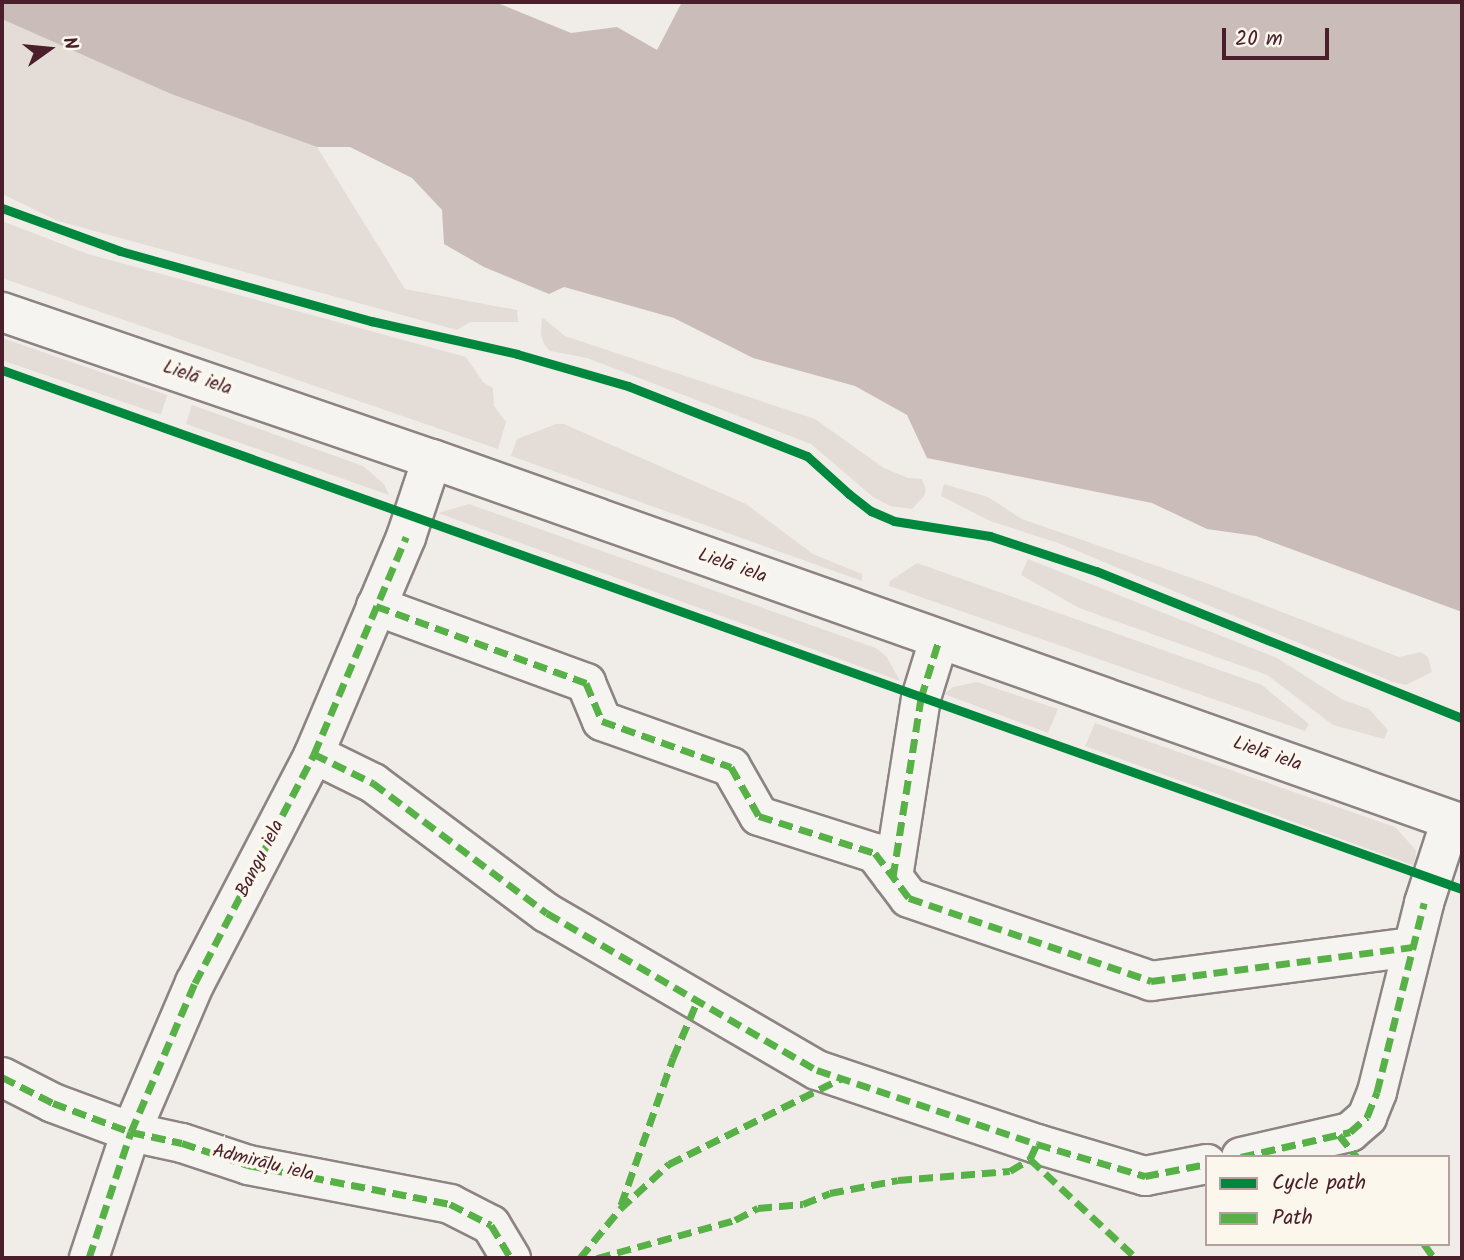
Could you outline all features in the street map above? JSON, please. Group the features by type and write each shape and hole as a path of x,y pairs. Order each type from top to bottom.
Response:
{"street":[{"name":"Lielā iela","path":"2,312 432,459 1457,822"},
{"name":"Bangu iela","path":"89,1258 131,1132 195,983 314,754 406,537 432,459"},
{"path":"376,607 586,683 602,721 731,767 759,816 875,853 909,898 1151,981 1412,947"},
{"path":"893,877 921,698 939,640"},
{"path":"314,754 373,783 547,912 817,1070 1037,1144 1145,1176 1205,1164"},
{"path":"1250,1155 1350,1132 1367,1117 1377,1092 1412,947 1457,822"},
{"name":"Admirāļu iela","path":"2,1077 53,1102 131,1132 182,1143 248,1165 450,1204 491,1225 511,1258"}],"shaded area":[{"path":"2,2 495,2 571,33 617,27 657,50 682,2 1462,2 1462,612 1256,536 1207,529 1152,503 927,458 907,415 855,386 753,358 674,318 564,287 549,294 484,267 444,244 442,210 412,178 350,147 317,147 171,94 2,19"},
{"path":"2,18 171,94 317,147 405,289 517,310 518,322 470,322 457,330 58,221 2,194"},
{"path":"2,221 88,254 466,357 483,382 493,388 494,406 506,422 498,449 2,278"},
{"path":"542,317 565,336 815,419 884,468 908,478 922,479 926,490 924,496 912,509 890,506 873,497 811,444 587,358 550,351 541,334"},
{"path":"2,338 167,395 161,415 2,360"},
{"path":"192,405 363,466 384,484 389,495 186,424"},
{"path":"556,424 564,424 746,504 813,554 862,574 862,581 511,456 517,439"},
{"path":"944,484 988,497 1022,519 1206,583 1399,657 1421,652 1428,657 1432,672 1406,685 1393,682 1058,543 990,521 941,496"},
{"path":"469,504 876,648 887,657 900,681 438,513"},
{"path":"1028,559 1277,658 1343,700 1369,709 1388,730 1384,739 1333,725 1267,675 1079,608 1021,575"},
{"path":"917,563 1262,685 1309,724 1305,731 889,586 890,581"},
{"path":"977,682 1058,709 1048,733 944,694 953,687"},
{"path":"1095,723 1395,827 1416,850 1415,866 1085,746"}],"marked path":[{"path":"89,1258 131,1132 195,983 314,754 406,537"},
{"path":"376,606 586,683 602,721 731,767 759,816 875,853 909,898 1151,981 1412,947"},
{"path":"893,877 921,698 939,640"},
{"path":"314,754 373,783 547,913 817,1070 1037,1144 1145,1176 1205,1164"},
{"path":"1250,1155 1350,1132 1367,1117 1377,1092 1424,903"},
{"path":"621,1205 673,1058 697,1002"},
{"path":"2,1077 53,1103 131,1132 182,1143 248,1165 450,1204 491,1225 511,1258"},
{"path":"580,1258 620,1209 669,1164 842,1078"},
{"path":"1339,1135 1355,1155"},
{"path":"597,1258 735,1220 758,1208 803,1204 830,1193 898,1180 1010,1171 1030,1159 1037,1144"},
{"path":"1030,1159 1136,1258"},
{"path":"1425,1246 1434,1258"}],"cycle path":[{"path":"2,208 120,251 371,321 517,354 628,386 807,456 871,511 894,521 990,536 1096,571 1462,718"},
{"path":"2,370 1462,889"}]}
